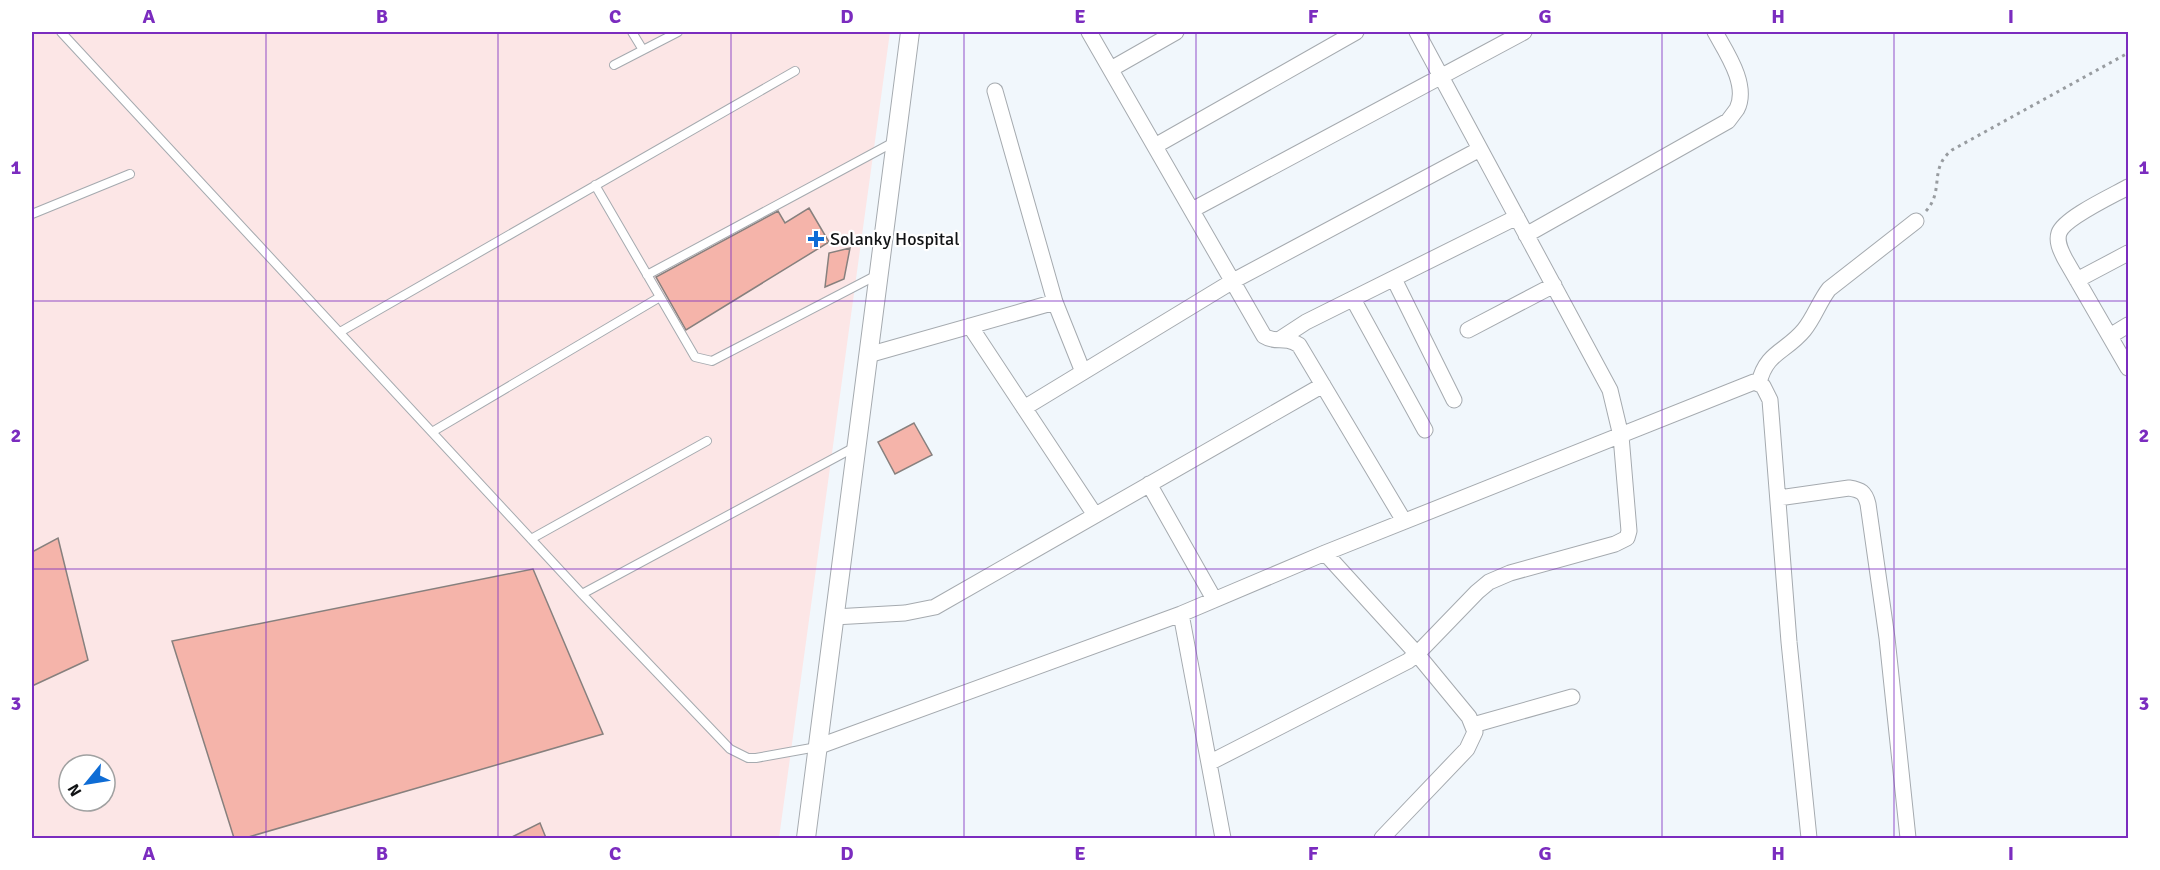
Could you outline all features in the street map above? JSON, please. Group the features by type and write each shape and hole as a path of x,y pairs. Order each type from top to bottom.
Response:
{"street":[{"path":"806,838 910,32"},
{"path":"1089,32 1264,336 1270,340 1291,339 1299,345 1404,521"},
{"path":"1111,69 1176,32"},
{"path":"1155,146 1356,32"},
{"path":"1209,763 1397,667 1417,654 1489,582 1510,573 1615,544 1627,538 1629,531 1622,436 1610,390 1418,32"},
{"path":"1192,210 1524,32"},
{"path":"1526,235 1728,121 1738,108 1740,94 1738,79 1715,32"},
{"path":"995,91 1055,302 1083,372"},
{"path":"1024,408 1233,281 1480,149"},
{"path":"2128,187 2061,227 2058,235 2060,248 2128,368"},
{"path":"1280,339 1306,322 1517,218"},
{"path":"1759,383 1765,365 1802,332 1819,302 1829,290 1916,221"},
{"path":"2078,280 2128,253"},
{"path":"1394,279 1454,400"},
{"path":"1468,330 1554,285"},
{"path":"1353,299 1425,430"},
{"path":"868,355 1055,302"},
{"path":"2110,336 2128,325"},
{"path":"970,326 1095,515"},
{"path":"817,747 1181,614 1404,521 1745,386 1759,383"},
{"path":"1759,383 1767,390 1770,400 1789,642 1809,838"},
{"path":"834,617 905,613 935,607 1323,385"},
{"path":"1149,484 1214,599"},
{"path":"1779,498 1849,488 1860,490 1865,494 1887,638 1908,838"},
{"path":"1325,553 1417,654 1469,717 1475,732 1467,749 1382,838"},
{"path":"1181,614 1223,838"},
{"path":"1473,725 1572,697"}],"lane":[{"path":"61,32 582,594 730,749 748,758 756,758 817,747"},
{"path":"632,32 643,50"},
{"path":"614,65 678,32"},
{"path":"340,332 795,71"},
{"path":"647,275 896,141"},
{"path":"32,214 130,174"},
{"path":"595,185 694,357 712,361 878,274"},
{"path":"432,432 660,297"},
{"path":"531,539 706,441"},
{"path":"582,594 856,446"}],"path":[{"path":"1916,221 1933,202 1941,161 1952,150 2128,53"}],"shaded area":[{"path":"32,32 890,32 779,838 32,838"}],"building":[{"path":"809,208 829,242 686,330 656,277 778,211 785,223"},
{"path":"850,248 844,279 825,287 829,253"},
{"path":"914,423 932,455 895,474 878,442"},
{"path":"58,538 88,660 32,686 32,552"},
{"path":"533,569 603,734 245,838 234,838 172,641"},
{"path":"540,823 546,838 510,838"}],"place":[{"name":"Solanky Hospital","path":"816,239"}]}
